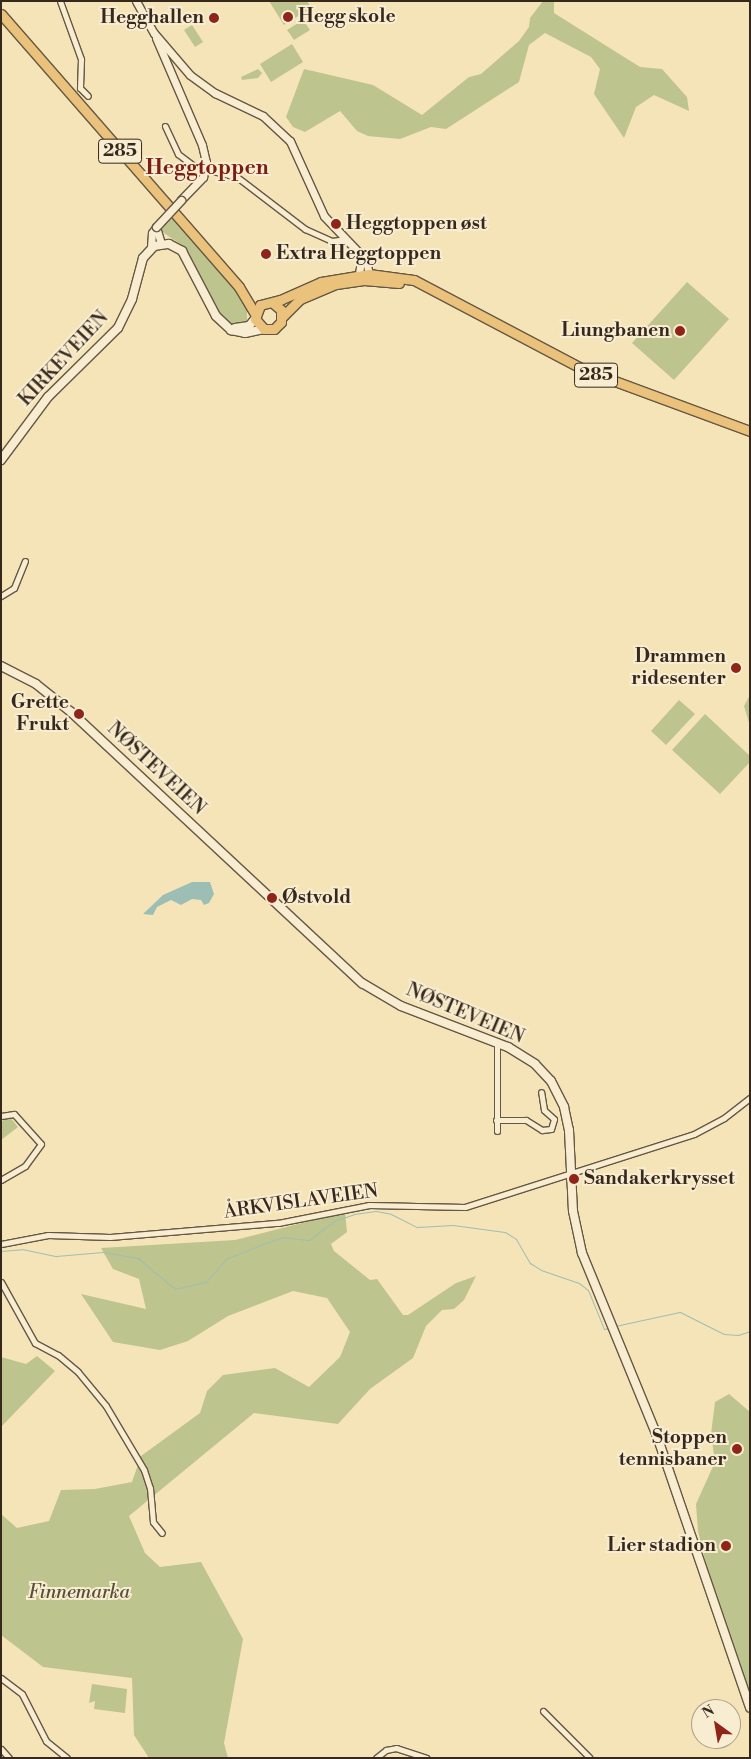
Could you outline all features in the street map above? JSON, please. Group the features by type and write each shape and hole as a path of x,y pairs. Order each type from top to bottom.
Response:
{"main road":[{"name":"285","path":"1,14 239,287 255,317 264,329 277,327 282,317 292,305 317,290 364,276"},
{"path":"152,247 161,243 172,245 182,251 216,316 228,327 242,333 264,329"},
{"name":"KIRKEVEIEN","path":"1,460 48,397 118,328 132,299 143,258 152,247"},
{"name":"285","path":"255,317 269,303 321,282 364,276 434,290 584,370 750,431"},
{"name":"285","path":"239,287 280,308 282,317"},
{"path":"228,327 245,327 255,317"},
{"name":"NØSTEVEIEN","path":"1,666 36,684 72,712 362,983 402,1006 497,1042 535,1064 555,1089 569,1130 571,1174 578,1241 661,1448 750,1708"}],"street":[{"path":"60,1 82,62 80,88 88,96"},
{"path":"136,1 154,33 202,145 205,169 200,182 156,226 161,243"},
{"path":"154,33 198,82 263,116 286,135 302,162 324,216 366,261 364,276"},
{"path":"165,126 178,154 194,166"},
{"path":"205,169 237,177 305,230 332,242 344,239"},
{"name":"KIRKEVEIEN","path":"152,247 152,233 156,226"},
{"path":"1,596 14,588 25,560"},
{"path":"497,1042 497,1131"},
{"path":"496,1120 526,1120 542,1130 551,1129 554,1119 544,1110 541,1092"},
{"name":"ÅRKVISLAVEIEN","path":"1,1244 43,1235 110,1237 278,1224 369,1205 465,1207 694,1134 724,1118 750,1098"},
{"path":"1,1116 14,1114 41,1144 25,1166 1,1180"},
{"path":"1,1282 35,1343 58,1355 100,1398 144,1470 150,1488 153,1522 162,1533"},
{"path":"1,1300 8,1296"},
{"path":"1,1678 22,1694 46,1741 67,1758"},
{"path":"543,1711 590,1758"},
{"path":"376,1758 386,1750 396,1748 426,1758"},
{"path":"1,1749 9,1758"}],"green space":[{"name":"Hegg skole","path":"269,1 307,1 311,8 284,25"},
{"path":"543,1 554,1 554,13 640,67 662,69 687,97 689,111 654,95 636,107 624,138 594,94 600,69 591,57 545,33 529,45 519,82 446,129 431,127 400,139 368,136 357,131 340,111 305,132 293,127 286,117 304,69 373,85 422,115 469,77 481,74 519,41 529,27 530,18"},
{"path":"303,20 310,30 294,40 287,30"},
{"path":"192,25 203,42 195,47 184,30"},
{"path":"292,44 303,62 271,82 260,64"},
{"path":"258,69 262,73 258,78 242,80 241,77"},
{"path":"170,215 240,295 247,307 247,321 232,324 220,316 186,248 161,231 160,225"},
{"name":"Liungbanen","path":"687,282 729,319 674,380 632,343"},
{"path":"750,695 750,726 744,706"},
{"path":"679,700 695,714 666,745 651,731"},
{"path":"705,714 750,756 750,762 720,794 672,750"},
{"path":"9,1116 18,1127 1,1140 1,1122"},
{"name":"Finnemarka","path":"345,1212 347,1232 331,1244 334,1251 370,1280 377,1279 403,1315 408,1315 456,1283 476,1276 464,1300 454,1309 442,1310 426,1326 413,1358 370,1389 338,1424 254,1413 129,1516 145,1553 160,1567 201,1562 243,1639 224,1743 228,1758 149,1758 134,1735 132,1678 43,1667 1,1635 1,1514 17,1528 49,1521 61,1490 95,1489 132,1482 141,1456 200,1413 207,1391 223,1375 275,1368 309,1387 340,1357 350,1332 327,1298 293,1291 228,1316 188,1341 160,1350 113,1342 81,1294 146,1309 139,1279 113,1269 101,1248 235,1240"},
{"path":"37,1356 55,1371 1,1427 1,1357 26,1364"},
{"name":"Lier stadion","path":"729,1394 750,1412 750,1696 711,1584 698,1531 696,1504 715,1462 711,1434 715,1402"},
{"path":"92,1684 127,1689 125,1713 94,1709 95,1701 89,1703"}],"water":[{"path":"192,882 210,882 214,894 209,903 204,905 201,900 192,899 181,905 171,900 157,907 153,915 143,914 163,895"}],"waterway":[{"path":"1,1251 22,1249 56,1256 103,1252 138,1258 175,1289 206,1282 226,1259 260,1245 283,1237 309,1240 334,1221 354,1214 376,1211 391,1214 417,1227 453,1225 505,1232 516,1239 530,1263 541,1270 579,1283 588,1290 604,1329 609,1328"},
{"path":"615,1326 680,1312 724,1334 738,1335 750,1331"}],"place":[{"name":"Hegg skole","path":"288,17"},
{"name":"Hegghallen","path":"214,18"},
{"name":"Heggtoppen øst","path":"336,224"},
{"name":"Extra Heggtoppen","path":"266,254"},
{"name":"Liungbanen","path":"680,331"},
{"name":"Drammen ridesenter","path":"736,668"},
{"name":"Grette Frukt","path":"79,714"},
{"name":"Østvold","path":"272,898"},
{"name":"Sandakerkrysset","path":"574,1179"},
{"name":"Stoppen tennisbaner","path":"737,1449"},
{"name":"Lier stadion","path":"726,1546"}],"district":[{"name":"Heggtoppen","path":"207,168"}]}
